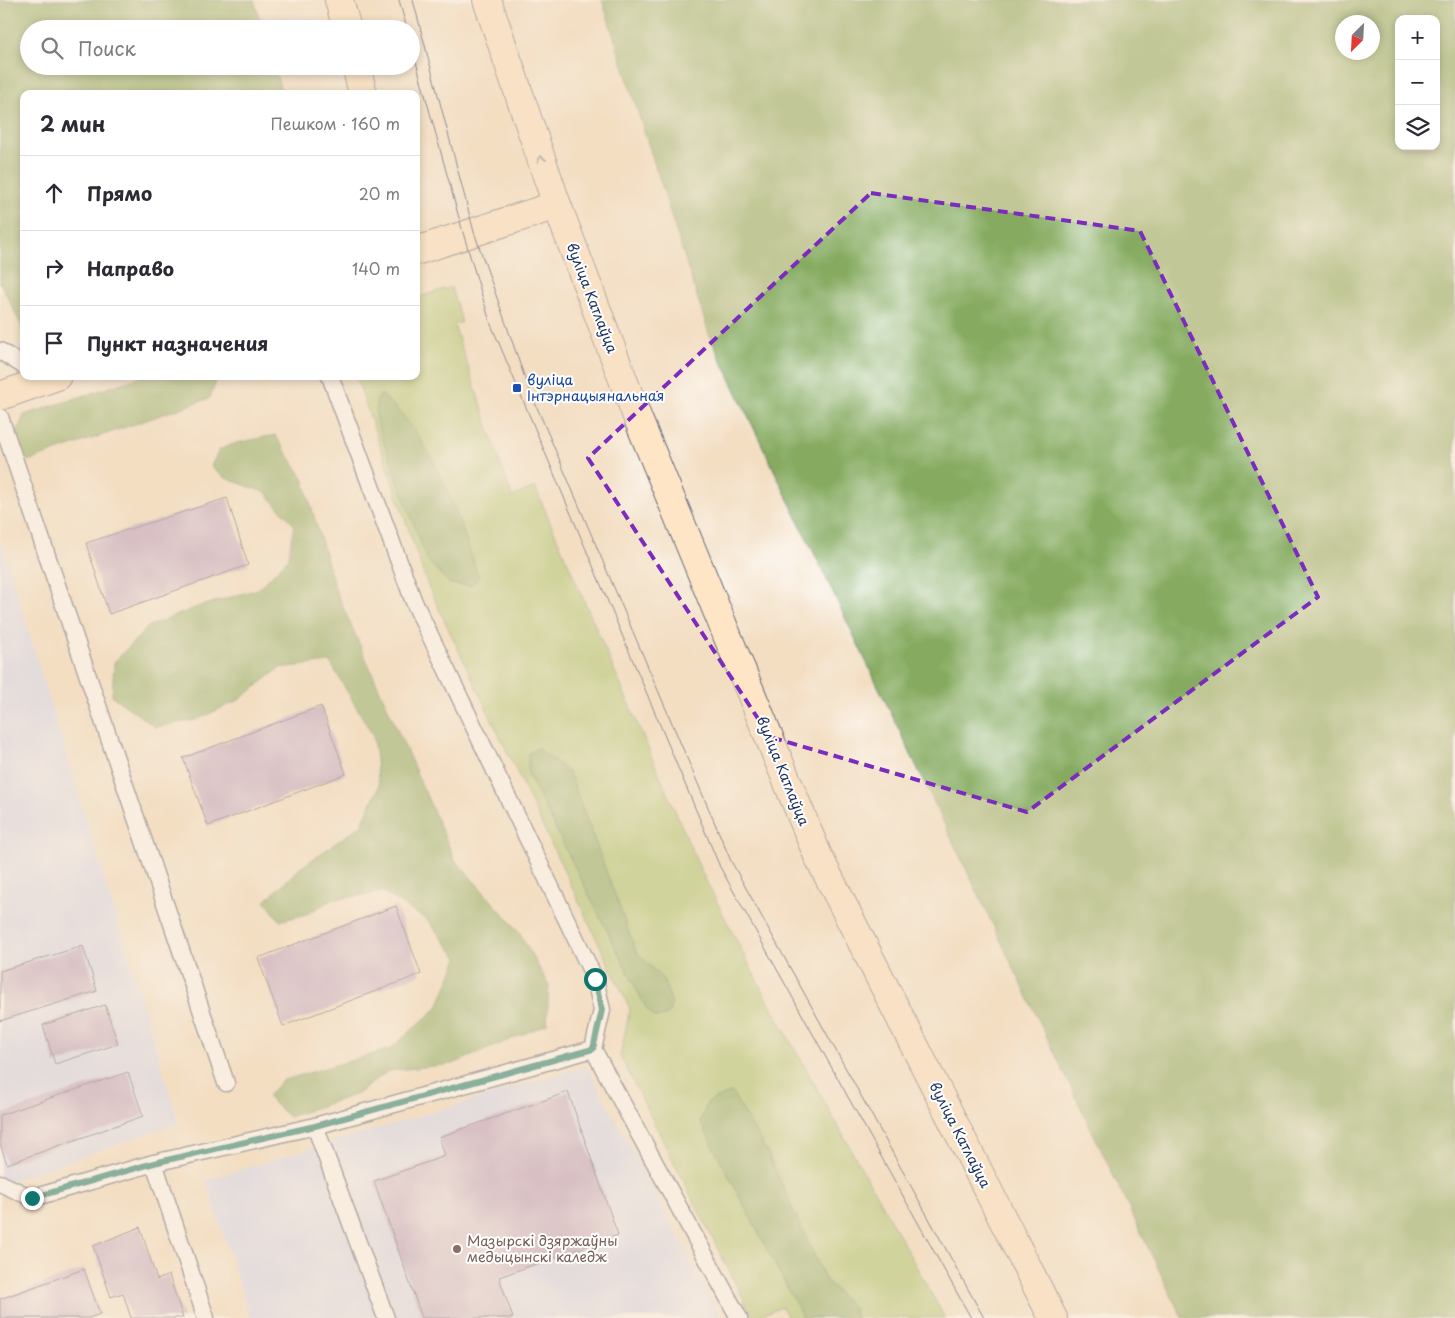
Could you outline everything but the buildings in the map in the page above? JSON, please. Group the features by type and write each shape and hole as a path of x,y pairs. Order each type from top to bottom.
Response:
{"main road":[{"path":"339,0 345,20"},
{"name":"вуліца Катлаўца","path":"487,0 557,205 638,419 818,856 1053,1318"},
{"path":"358,75 362,90"},
{"path":"420,250 557,205"},
{"path":"0,396 43,380"}],"lane":[{"path":"0,351 20,364"},
{"path":"331,380 414,602 595,979 602,1010 593,1049 739,1318"},
{"path":"0,417 226,1083"},
{"path":"0,1183 32,1198 154,1163 315,1126 593,1049"},
{"path":"315,1126 386,1318"},
{"path":"154,1163 206,1318"}],"highlighted area":[{"path":"871,193 1140,231 1318,597 1027,812 770,737 588,458"}],"shaded area":[{"path":"0,538 179,1123 0,1185"},
{"name":"Мазырскі дзяржаўны медыцынскі каледж","path":"587,1066 722,1318 250,1318 206,1180"}],"green space":[{"path":"0,0 254,0 260,20 20,20 20,75 277,75 281,90 20,90 20,323 0,282"},
{"path":"602,0 1455,0 1455,1318 1182,1318 710,337"},
{"path":"451,287 462,322 454,325 512,497 535,487 702,873 761,988 945,1318 788,1318 782,1307 753,1318 620,1056 630,1009 428,586 357,380 420,380 420,297"},
{"path":"132,380 217,380 210,398 28,461 16,444 16,435 24,415"},
{"path":"381,394 400,412 416,432 442,478 453,503 479,578 470,586 450,584 427,560 376,421 376,402"},
{"path":"275,435 303,478 336,591 455,860 517,929 549,985 547,1024 453,1064 388,1071 357,1094 289,1117 267,1097 281,1081 390,1049 438,1007 458,958 427,920 383,892 331,900 307,914 280,921 265,901 299,869 361,825 379,787 373,736 330,662 280,668 239,700 196,720 155,727 112,696 114,662 149,626 197,607 258,589 288,559 294,525 266,493 225,478 211,466 219,450 236,443"},
{"path":"538,748 569,772 636,951 663,979 672,1003 668,1015 656,1018 647,1010 528,774 528,753"},
{"path":"732,1092 766,1150 825,1279 853,1308 856,1318 803,1318 700,1121 708,1102"}],"tram line":[{"path":"399,0 405,20"},
{"path":"413,0 418,20"},
{"path":"420,27 474,232 527,384 731,861 984,1318"},
{"path":"420,75 490,322 720,867 971,1318"}],"place":[{"name":"вуліца Інтэрнацыянальная","path":"517,388"},
{"name":"Мазырскі дзяржаўны медыцынскі каледж","path":"457,1249"}],"route":[{"path":"32,1198 154,1163 315,1126 593,1049 602,1010 595,979"}]}
